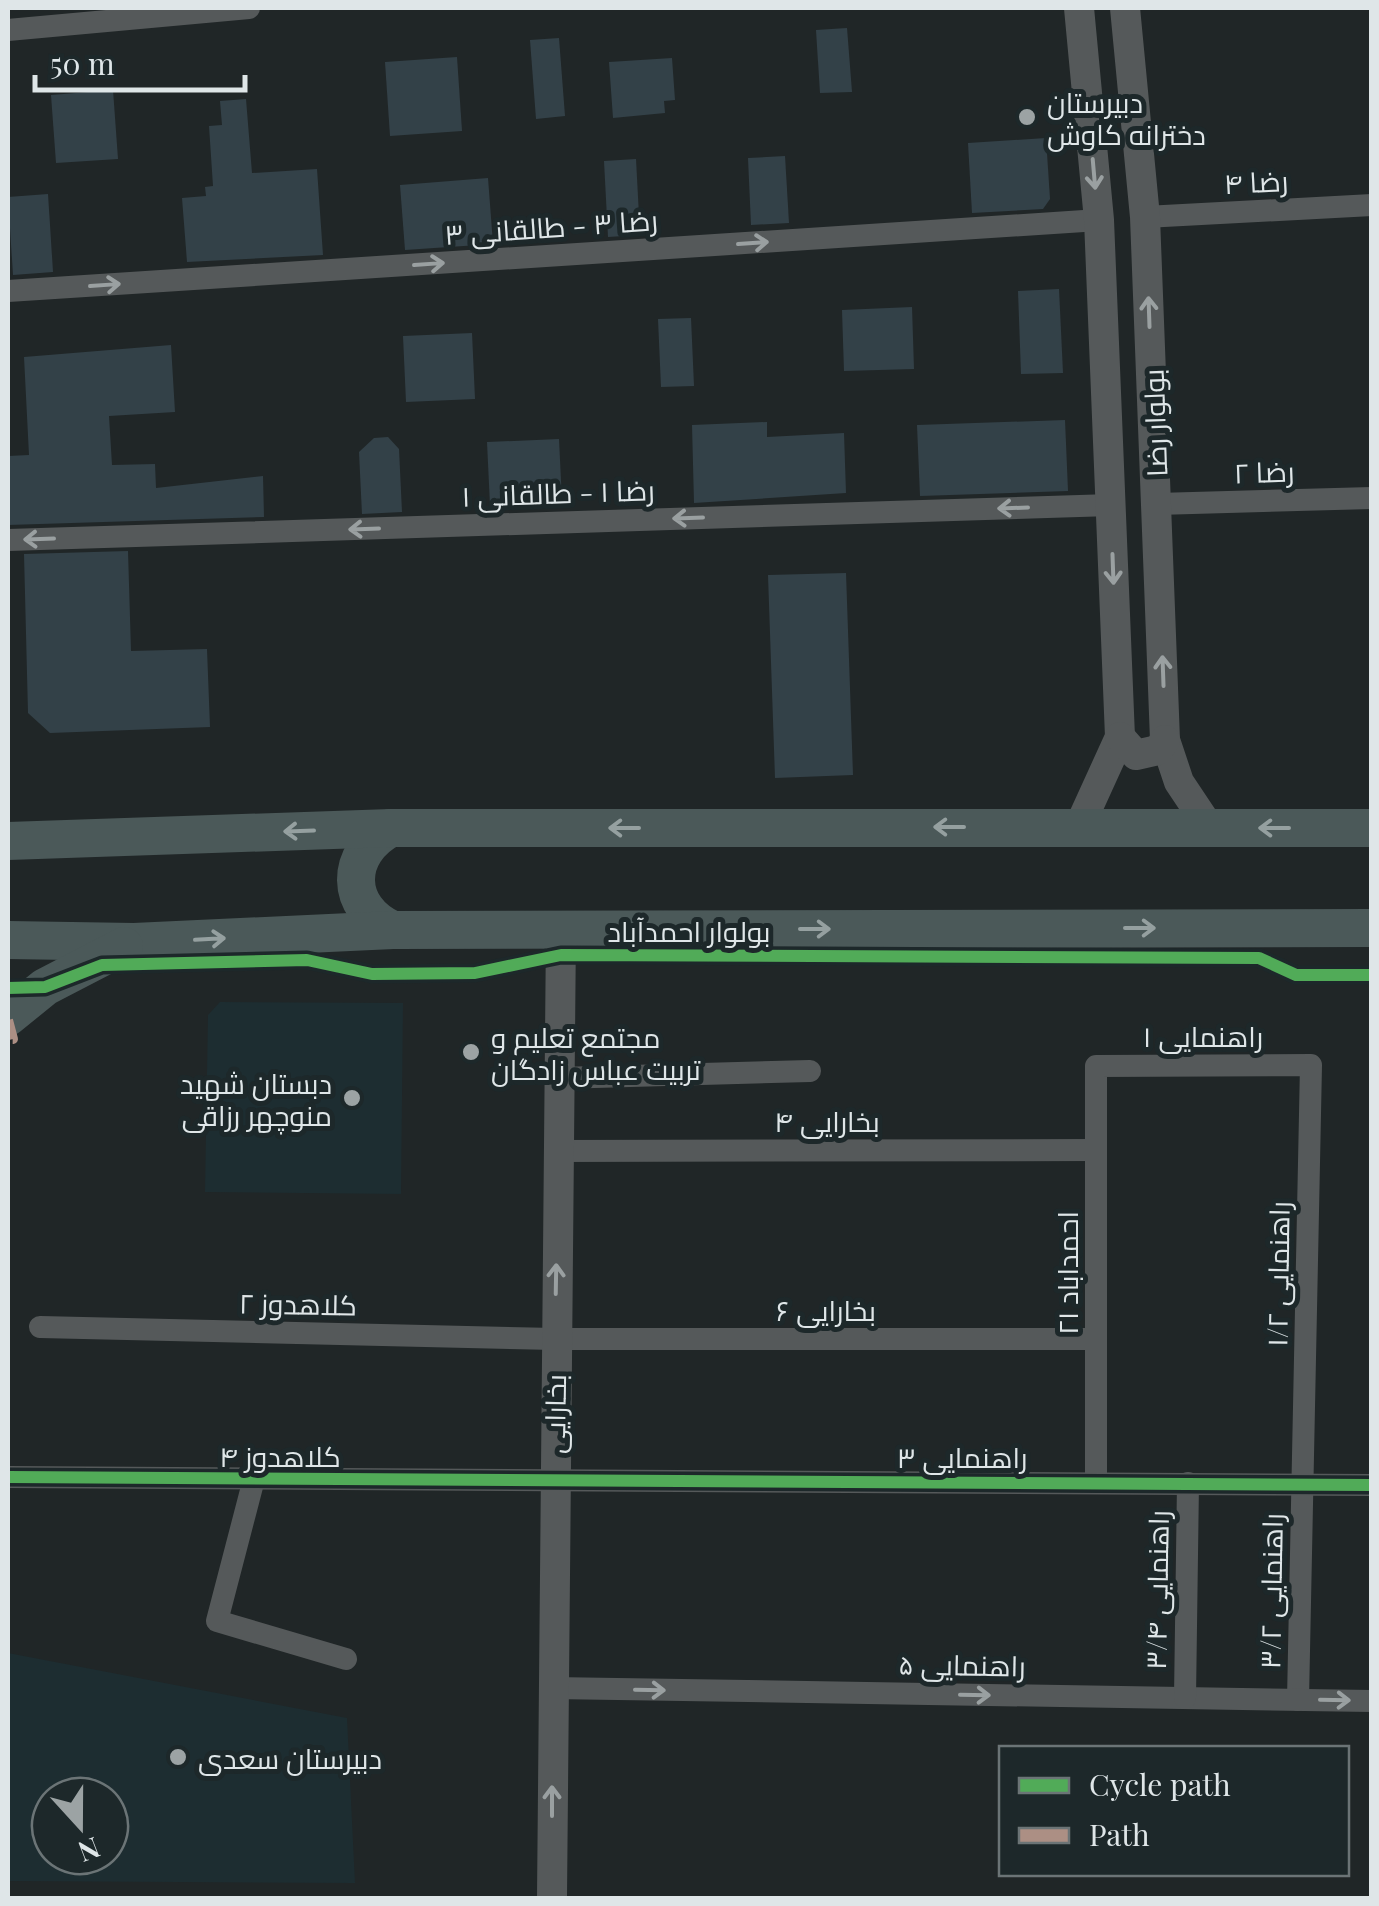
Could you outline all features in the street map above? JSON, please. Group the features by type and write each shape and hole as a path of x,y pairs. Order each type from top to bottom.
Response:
{"main road":[{"path":"391,828 364,848 354,880 365,912 393,930"},
{"path":"8,841 391,828 1372,828"},
{"name":"بولوار احمدآباد","path":"8,940 134,942 393,930 1372,928"},
{"path":"8,1017 45,987 134,942"}],"street":[{"path":"8,30 249,8"},
{"name":"بولوار رضا","path":"1079,8 1098,220 1120,737 1079,827"},
{"name":"بولوار رضا","path":"1125,8 1145,217 1165,740 1179,782 1209,827"},
{"name":"رضا ۴","path":"1145,217 1372,205"},
{"name":"رضا ۳ - طالقانی ۳","path":"8,291 1098,220"},
{"name":"رضا ۲","path":"1157,504 1372,498"},
{"name":"رضا ۱ - طالقانی ۱","path":"8,540 1111,505"},
{"path":"1120,737 1136,754 1148,756 1165,740"},
{"name":"بخارایی","path":"552,1898 561,930"},
{"name":"راهنمایی ۱","path":"1096,1066 1311,1065"},
{"name":"راهنمایی ۱/۲","path":"1302,1484 1311,1065"},
{"name":"احمداباد ۲۱","path":"1096,1066 1096,1481"},
{"path":"559,1078 810,1071"},
{"name":"بخارایی ۴","path":"558,1151 1096,1150"},
{"name":"کلاهدوز ۲","path":"40,1327 555,1339"},
{"name":"بخارایی ۶","path":"555,1339 1096,1340"},
{"name":"کلاهدوز ۴","path":"8,1478 553,1482"},
{"path":"254,1480 216,1621 346,1659"},
{"name":"راهنمایی ۳","path":"553,1482 1372,1485"},
{"name":"راهنمایی ۳/۴","path":"1185,1698 1188,1482"},
{"name":"راهنمایی ۳/۲","path":"1298,1700 1302,1484"},
{"name":"راهنمایی ۵","path":"552,1688 1372,1701"}],"shaded area":[{"path":"220,1002 403,1003 401,1194 205,1192 208,1015"},
{"name":"دبیرستان سعدی","path":"8,1653 347,1718 355,1883 8,1881"}],"building":[{"path":"847,28 852,92 820,93 816,30"},
{"path":"559,38 565,116 536,119 530,40"},
{"path":"457,57 462,131 390,136 385,62"},
{"path":"672,58 675,100 664,101 665,113 613,118 609,62"},
{"path":"113,90 118,159 56,163 51,95"},
{"path":"246,99 252,173 317,169 323,255 187,262 182,198 206,196 205,187 213,186 209,126 222,125 220,101"},
{"path":"1046,138 1050,199 1043,209 972,213 968,143"},
{"path":"785,156 789,223 751,225 748,158"},
{"path":"636,159 640,235 608,237 604,161"},
{"path":"488,178 493,244 405,250 400,185"},
{"path":"48,194 53,272 13,275 8,197"},
{"path":"1059,289 1063,373 1021,374 1018,291"},
{"path":"912,307 914,369 844,371 842,310"},
{"path":"691,318 694,386 661,387 658,319"},
{"path":"472,333 475,399 406,402 403,336"},
{"path":"171,345 175,412 109,416 112,465 155,464 156,488 263,476 264,517 8,525 8,456 29,455 24,357"},
{"path":"1065,420 1068,491 920,496 917,425"},
{"path":"767,422 767,437 844,433 846,493 694,503 692,425"},
{"path":"388,437 399,449 402,512 362,514 359,452 374,438"},
{"path":"559,439 562,502 490,505 487,442"},
{"path":"128,551 131,651 207,649 210,727 50,733 28,713 24,554"},
{"path":"846,573 853,775 775,778 768,575"}],"marked path":[{"path":"8,1020 13,1039 8,1039"}],"cycle path":[{"path":"8,988 45,987 102,965 307,960 372,974 475,973 561,955 1259,958 1296,975 1372,975"},
{"path":"8,1477 1372,1485"}],"place":[{"name":"دبیرستان دخترانه کاوش","path":"1027,117"},
{"name":"مجتمع تعلیم و تربیت عباس زادگان","path":"471,1052"},
{"name":"دبستان شهید منوچهر رزاقی","path":"352,1098"},
{"name":"دبیرستان سعدی","path":"178,1757"}]}
